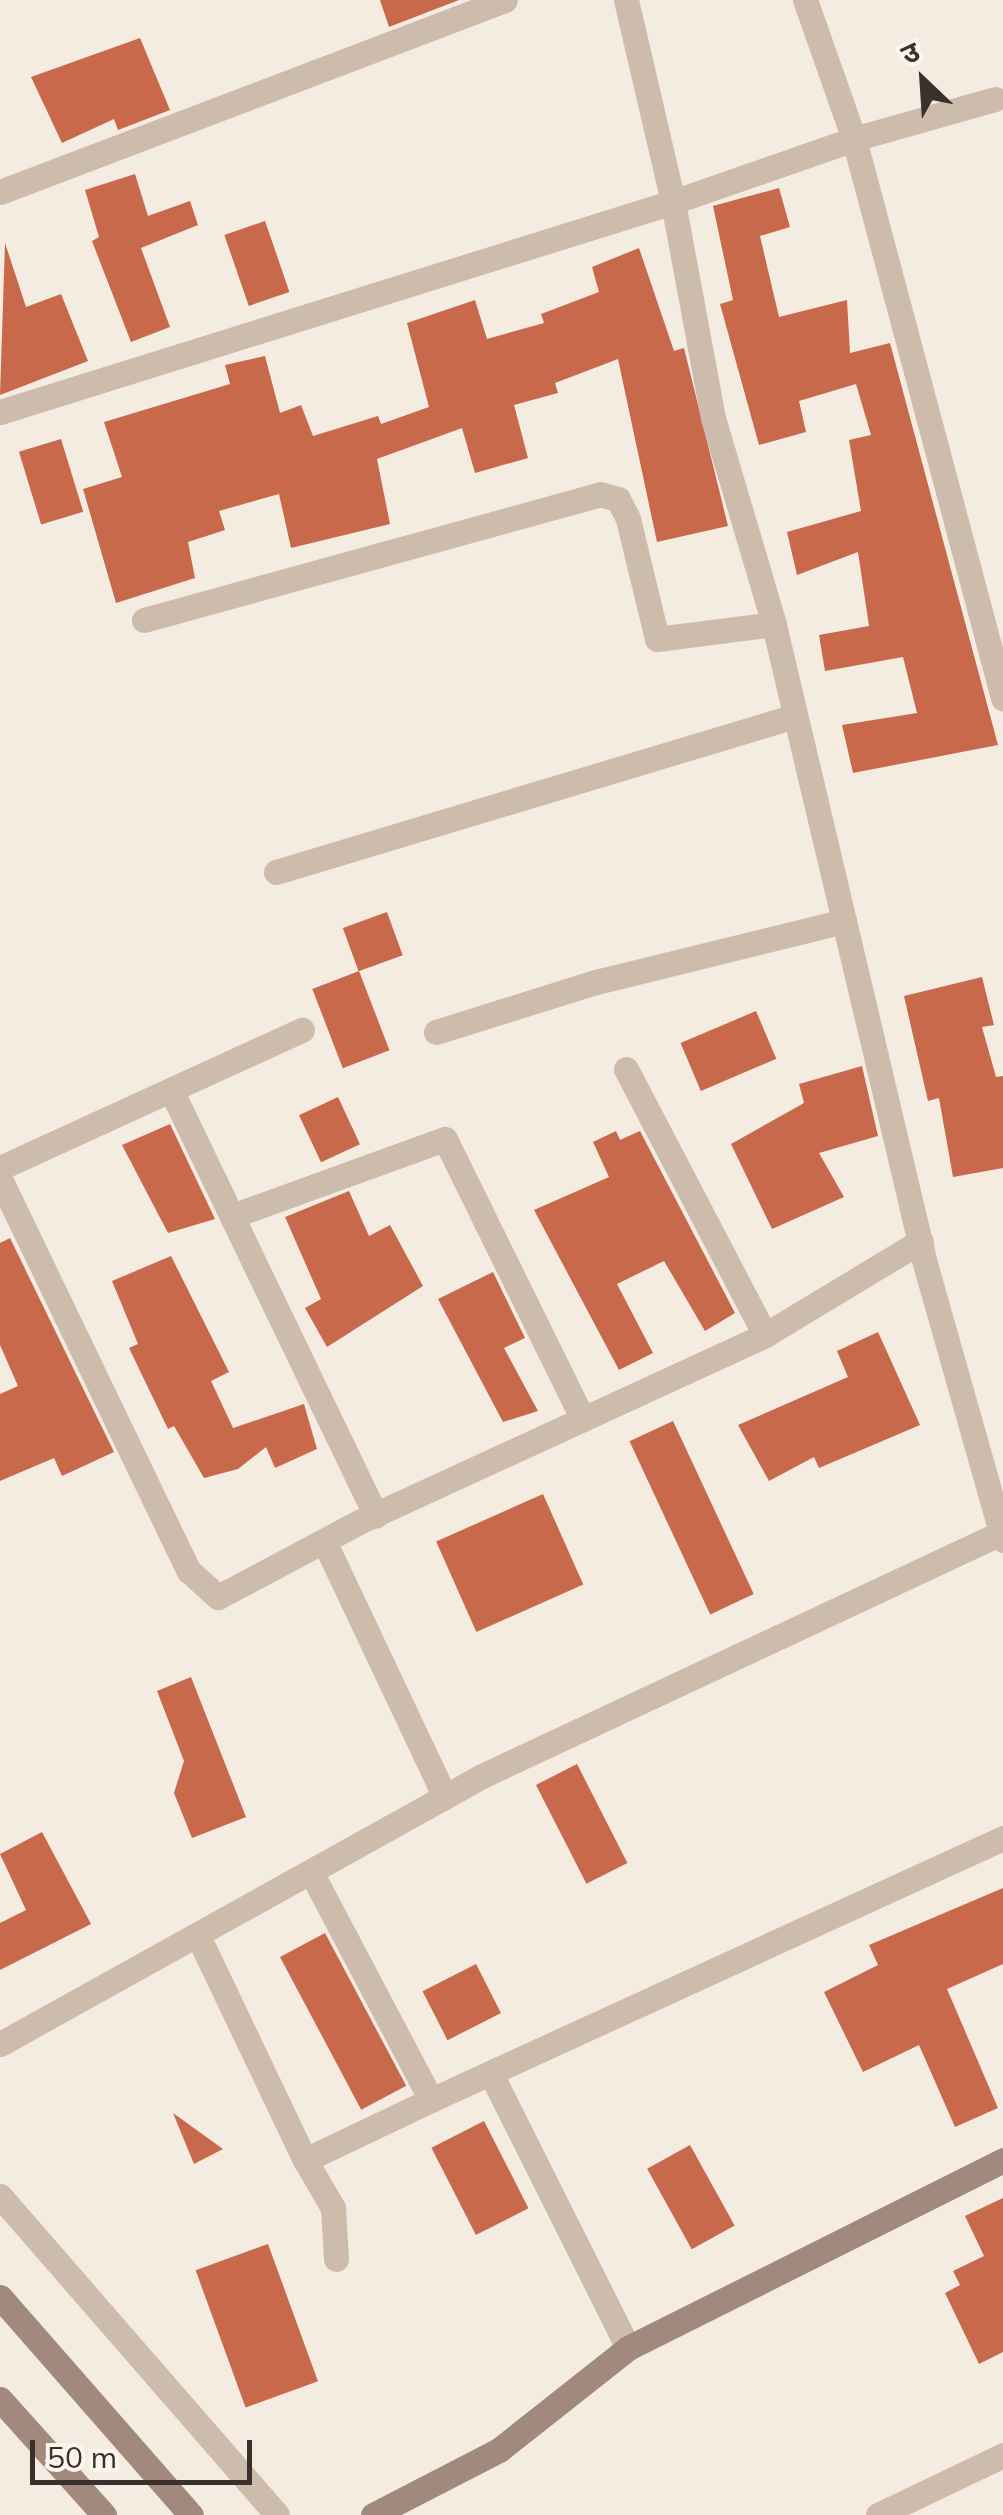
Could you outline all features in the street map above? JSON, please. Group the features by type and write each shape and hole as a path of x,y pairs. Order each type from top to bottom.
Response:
{"street":[{"path":"0,192 505,0"},
{"path":"0,2044 198,1938 445,1797 1002,1535 921,1240 774,624 712,418 673,202 626,0"},
{"path":"805,0 854,139 1003,698"},
{"path":"0,412 673,202 854,139 995,99"},
{"path":"144,620 600,494 618,499 628,519 657,639 774,624"},
{"path":"276,872 794,716"},
{"path":"436,1032 596,982 844,921"},
{"path":"0,1168 302,1030"},
{"path":"626,1069 765,1335"},
{"path":"172,1092 376,1515"},
{"path":"232,1216 445,1138 583,1419"},
{"path":"0,1179 188,1571 218,1597 376,1515 765,1335 921,1240"},
{"path":"324,1540 445,1797"},
{"path":"306,2160 1003,1838"},
{"path":"312,1874 430,2100"},
{"path":"198,1938 333,2208 336,2260"},
{"path":"492,2076 628,2348"},
{"path":"373,2515 499,2450 628,2348 1003,2160"},
{"path":"0,2196 277,2515"},
{"path":"0,2297 191,2515"},
{"path":"0,2399 104,2515"},
{"path":"878,2515 1003,2455"}],"building":[{"path":"380,0 459,0 389,27"},
{"path":"140,38 170,110 118,130 114,119 62,143 31,77"},
{"path":"135,174 148,216 190,201 198,225 141,248 170,327 131,342 92,241 99,237 85,190"},
{"path":"779,188 790,227 760,236 779,317 847,300 850,353 890,343 998,745 853,773 842,725 917,713 903,657 825,671 819,635 869,626 858,552 797,575 787,532 861,511 849,440 871,435 856,384 799,401 806,432 759,445 720,304 733,300 713,206"},
{"path":"265,221 289,292 249,306 224,235"},
{"path":"5,243 26,307 61,294 88,361 0,395"},
{"path":"639,248 674,351 684,348 728,526 657,542 618,359 555,383 558,393 514,405 528,458 475,473 462,428 377,459 390,524 291,548 279,494 219,511 225,530 188,542 195,578 116,603 83,489 122,477 104,422 230,384 225,365 265,356 280,413 301,405 313,436 378,416 381,424 429,407 407,323 475,300 487,339 544,323 541,314 599,292 592,267"},
{"path":"61,439 83,512 41,525 19,452"},
{"path":"387,912 403,955 359,971 343,928"},
{"path":"359,971 389,1050 343,1068 312,989"},
{"path":"982,977 994,1025 982,1027 996,1077 1003,1076 1003,1168 953,1177 939,1098 928,1101 904,996"},
{"path":"756,1011 776,1059 701,1091 681,1043"},
{"path":"862,1066 878,1136 819,1153 844,1197 772,1229 731,1144 804,1103 799,1084"},
{"path":"338,1097 360,1144 321,1162 299,1115"},
{"path":"170,1124 215,1219 168,1233 122,1145"},
{"path":"616,1131 620,1140 640,1131 735,1313 705,1331 664,1261 617,1284 653,1353 619,1370 534,1210 609,1177 593,1142"},
{"path":"349,1191 369,1236 390,1225 423,1286 327,1347 305,1308 321,1299 285,1217"},
{"path":"10,1238 114,1452 62,1476 54,1458 0,1481 0,1394 18,1386 0,1345 0,1243"},
{"path":"171,1256 229,1372 211,1381 233,1428 304,1404 317,1449 275,1468 266,1447 238,1469 204,1478 174,1426 168,1429 129,1348 138,1344 112,1281"},
{"path":"493,1272 525,1338 504,1348 538,1411 503,1422 438,1299"},
{"path":"878,1332 920,1425 819,1468 814,1457 769,1481 738,1425 848,1377 837,1351"},
{"path":"673,1421 754,1594 710,1614 629,1441"},
{"path":"543,1494 583,1584 476,1632 436,1542"},
{"path":"191,1677 246,1817 192,1838 174,1793 184,1761 157,1691"},
{"path":"577,1764 627,1863 586,1884 536,1785"},
{"path":"42,1832 91,1924 0,1970 0,1923 26,1910 0,1854"},
{"path":"1003,1888 1003,1964 947,1989 998,2108 955,2127 919,2045 863,2072 824,1992 878,1965 869,1945"},
{"path":"325,1933 406,2086 361,2110 280,1957"},
{"path":"476,1964 501,2013 448,2040 423,1991"},
{"path":"173,2113 223,2149 194,2164"},
{"path":"484,2121 528,2208 476,2235 431,2148"},
{"path":"690,2145 735,2225 692,2249 647,2169"},
{"path":"1003,2198 1003,2352 979,2364 945,2293 960,2285 953,2271 984,2256 965,2216"},
{"path":"268,2244 318,2381 246,2408 196,2270"}]}
